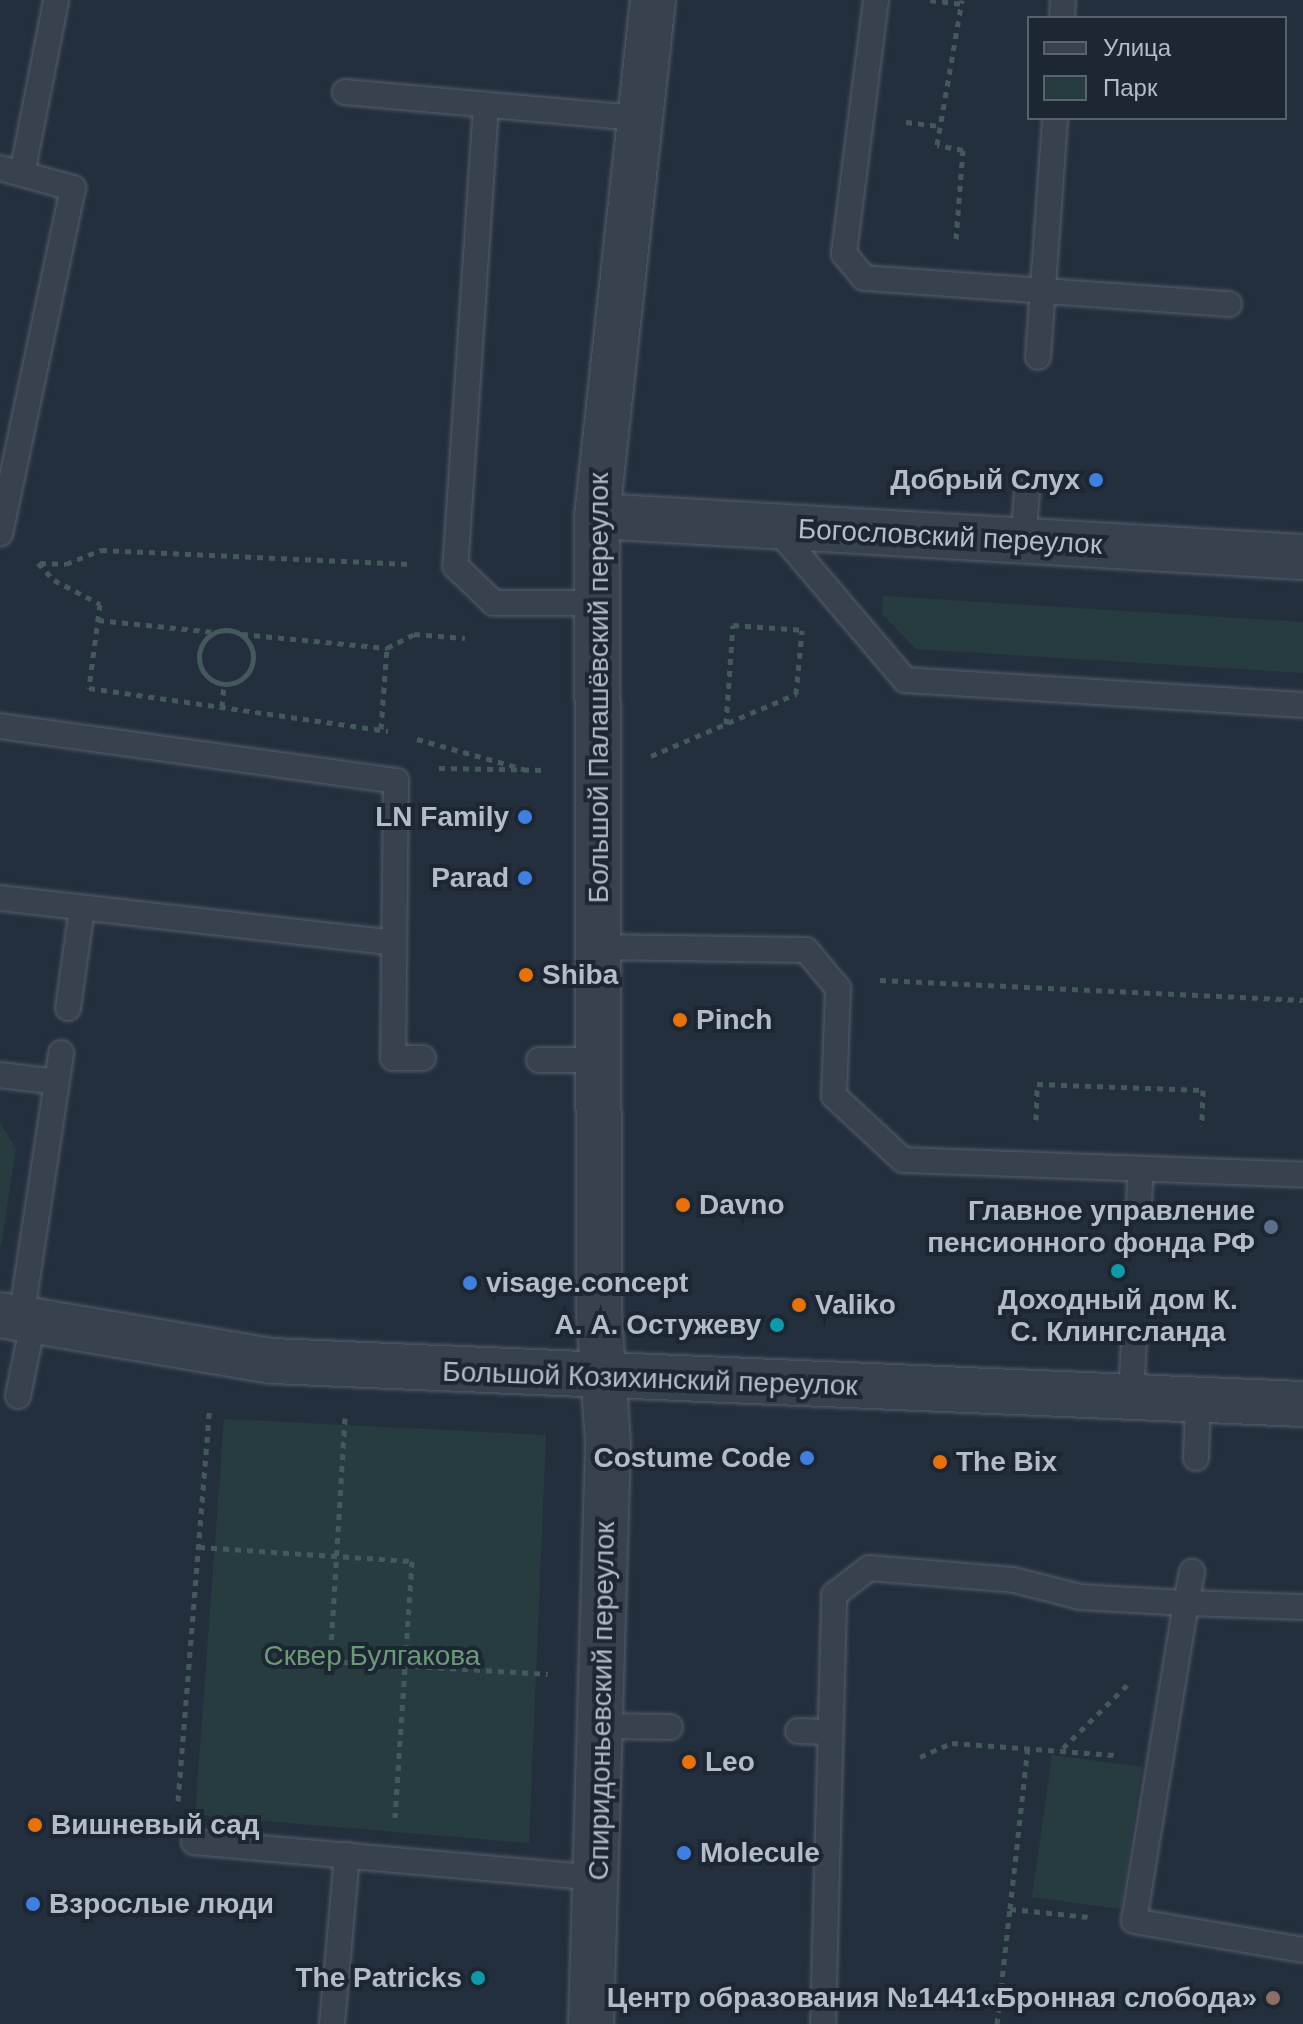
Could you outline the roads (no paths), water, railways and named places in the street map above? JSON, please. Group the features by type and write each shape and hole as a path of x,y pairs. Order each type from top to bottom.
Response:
{"street":[{"name":"Большой Палашёвский переулок","path":"602,1378 597,516 635,118 653,0"},
{"name":"Богословский переулок","path":"597,516 1303,557"},
{"name":"Большой Козихинский переулок","path":"18,1319 272,1361 602,1378 1303,1404"},
{"name":"Спиридоньевский переулок","path":"591,2024 604,1726 602,1378"}],"lane":[{"path":"0,533 73,188 11,171 56,0"},
{"path":"876,0 844,254 864,278 1229,304"},
{"path":"345,92 635,118"},
{"path":"486,105 455,566 494,603 597,603"},
{"path":"1038,357 1055,120"},
{"path":"1023,541 1027,492"},
{"path":"775,527 905,680 1303,705"},
{"path":"0,726 396,781 393,1058 423,1058"},
{"path":"0,898 393,943"},
{"path":"68,1008 82,908"},
{"path":"599,947 806,950 838,988 834,1096 903,1160 1303,1175"},
{"path":"18,1396 18,1319 61,1053"},
{"path":"539,1060 598,1060"},
{"path":"0,1075 57,1082"},
{"path":"1139,1206 1140,1169"},
{"path":"1131,1398 1134,1339"},
{"path":"1196,1458 1198,1401"},
{"path":"823,2024 834,1595 869,1568 1014,1580 1080,1597 1303,1607"},
{"path":"1192,1572 1134,1921 1303,1950"},
{"path":"604,1726 670,1727"},
{"path":"798,1731 829,1732"},
{"path":"194,1842 599,1878"},
{"path":"332,2024 347,1855"}],"place":[{"name":"Добрый Слух","path":"1096,480"},
{"name":"LN Family","path":"525,817"},
{"name":"Parad","path":"525,878"},
{"name":"Shiba","path":"526,975"},
{"name":"Pinch","path":"680,1020"},
{"name":"Davno","path":"683,1205"},
{"name":"Главное управление пенсионного фонда РФ","path":"1271,1227"},
{"name":"Доходный дом К. С. Клингсланда","path":"1118,1271"},
{"name":"visage.concept","path":"470,1283"},
{"name":"Valiko","path":"799,1305"},
{"name":"А. А. Остужеву","path":"777,1325"},
{"name":"Costume Code","path":"807,1458"},
{"name":"The Bix","path":"940,1462"},
{"name":"Leo","path":"689,1762"},
{"name":"Вишневый сад","path":"35,1825"},
{"name":"Molecule","path":"684,1853"},
{"name":"Взрослые люди","path":"33,1904"},
{"name":"The Patricks","path":"478,1978"},
{"name":"Центр образования №1441«Бронная слобода»","path":"1273,1998"}],"park label":[{"name":"Сквер Булгакова","path":"372,1656"}]}
